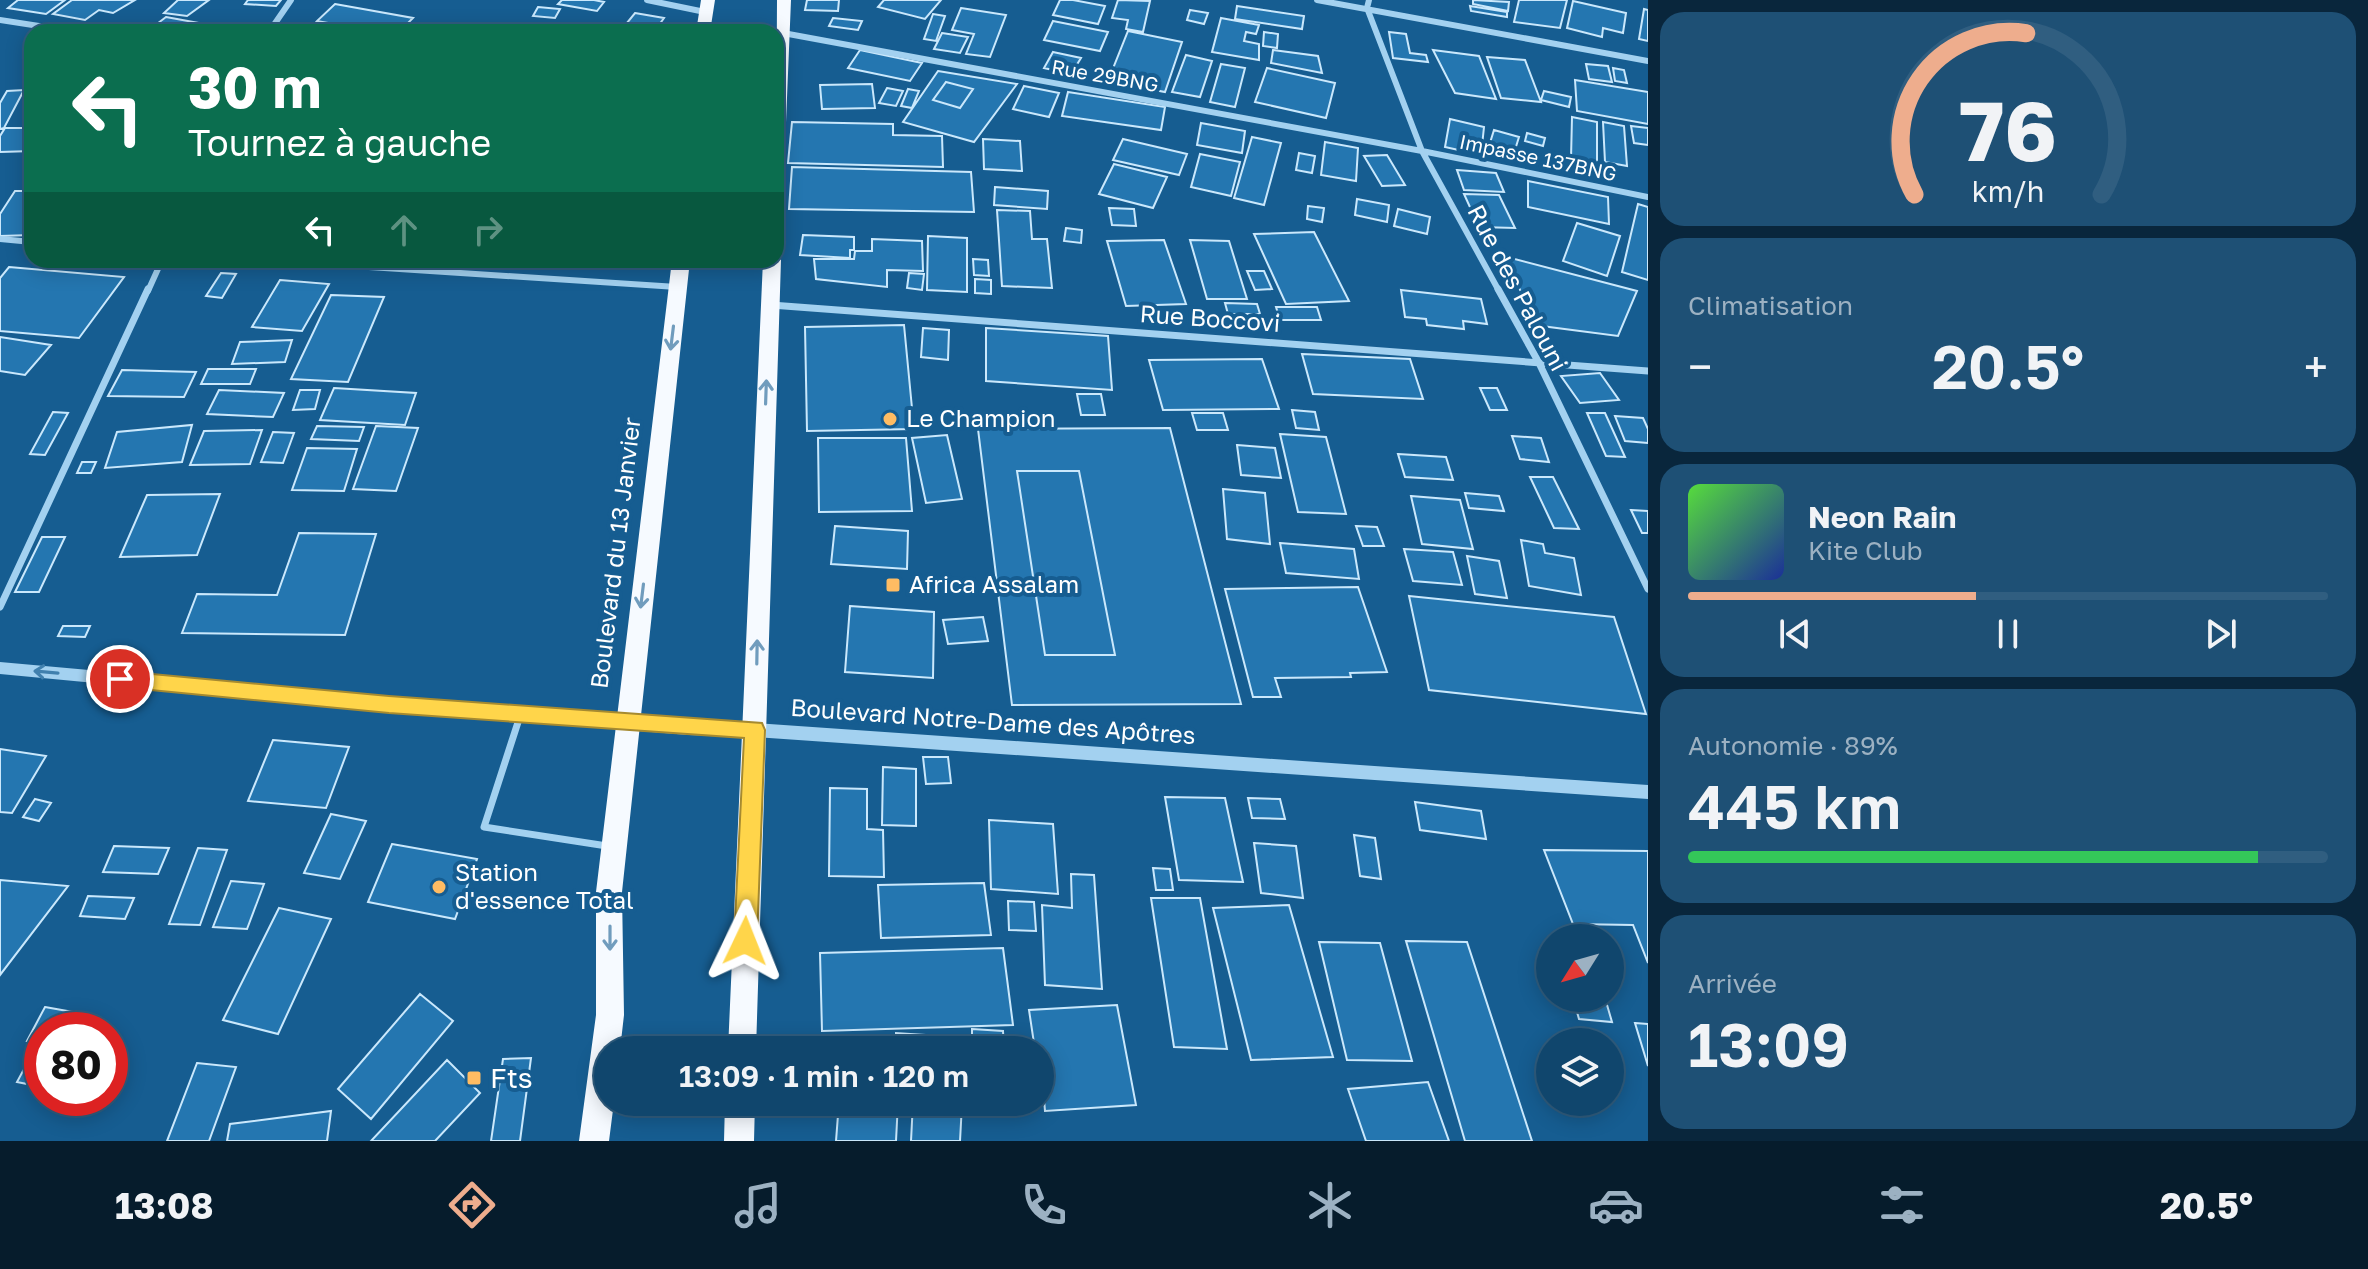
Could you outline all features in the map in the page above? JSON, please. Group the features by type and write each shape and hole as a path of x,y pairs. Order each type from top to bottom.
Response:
{"highway":[{"path":"783,24 784,0"},
{"name":"Boulevard du 13 Janvier","path":"594,1141 610,1015 609,892 680,268"},
{"path":"743,1036 771,268"},
{"path":"739,1141 740,1116"}],"street":[{"path":"274,24 291,0"},
{"path":"647,0 706,6"},
{"path":"1317,0 1368,4 1648,61"},
{"name":"Rue des Palouni","path":"1368,4 1422,151 1539,363 1648,589"},
{"path":"0,20 26,24"},
{"name":"Rue 29BNG","path":"784,33 1422,151"},
{"name":"Impasse 137BNG","path":"1422,151 1648,197"},
{"path":"0,239 24,241"},
{"path":"0,607 158,268"},
{"path":"385,268 678,287"},
{"name":"Rue Boccovi","path":"769,305 1648,371"},
{"name":"Boulevard Notre-Dame des Apôtres","path":"0,668 626,722 1648,792"}],"lane":[{"path":"521,714 484,827 614,847"}],"building":[{"path":"18,0 65,0 46,14 8,8"},
{"path":"72,0 135,0 113,13 99,10 85,20 53,14"},
{"path":"178,0 209,0 187,16 164,13"},
{"path":"248,0 281,0 276,6 245,4"},
{"path":"562,0 604,2 597,11 558,4"},
{"path":"807,0 839,0 838,11 805,10"},
{"path":"884,0 941,0 925,19 878,7"},
{"path":"1060,0 1105,6 1098,24 1053,15"},
{"path":"1118,0 1150,1 1143,32 1126,29 1128,20 1112,18"},
{"path":"1473,0 1509,2 1508,11 1473,4"},
{"path":"1519,0 1567,0 1560,28 1514,22"},
{"path":"1573,1 1626,13 1623,33 1603,28 1602,37 1567,28"},
{"path":"335,4 413,18 407,24 334,24 317,21"},
{"path":"1237,6 1304,16 1302,29 1235,19"},
{"path":"1470,6 1507,12 1507,17 1471,11"},
{"path":"538,7 560,9 555,18 533,16"},
{"path":"961,8 1006,15 990,57 966,54 974,34 952,30"},
{"path":"1644,9 1648,10 1648,41 1639,39"},
{"path":"1190,10 1208,13 1204,24 1187,20"},
{"path":"635,13 664,18 660,24 626,24"},
{"path":"933,14 945,16 936,41 924,39"},
{"path":"166,17 204,24 157,24"},
{"path":"833,18 862,21 858,30 829,26"},
{"path":"1221,18 1259,25 1256,34 1246,32 1244,41 1259,44 1259,60 1212,52"},
{"path":"1053,21 1108,32 1100,51 1044,40"},
{"path":"1128,31 1182,42 1165,92 1108,81"},
{"path":"1264,32 1278,34 1277,48 1263,46"},
{"path":"1389,32 1406,34 1410,53 1426,55 1428,62 1393,58"},
{"path":"942,33 968,37 960,53 934,49"},
{"path":"860,50 922,63 910,81 848,68"},
{"path":"1273,50 1318,56 1322,73 1271,63"},
{"path":"1433,50 1479,56 1496,99 1455,93"},
{"path":"1053,52 1081,58 1071,74 1044,68"},
{"path":"1186,55 1212,61 1200,97 1172,92"},
{"path":"1487,57 1525,60 1541,102 1501,98"},
{"path":"1221,64 1245,68 1235,107 1210,102"},
{"path":"1586,64 1608,66 1612,82 1589,79"},
{"path":"1267,68 1335,83 1326,118 1255,102"},
{"path":"1613,68 1624,70 1627,83 1615,81"},
{"path":"938,71 1017,84 974,142 903,122","holes":["946,82 973,89 960,108 933,100"]},
{"path":"1575,80 1648,92 1648,124 1577,111"},
{"path":"946,82 973,89 960,108 933,100"},
{"path":"872,84 875,108 822,109 820,85"},
{"path":"1024,86 1059,93 1049,117 1013,109"},
{"path":"887,88 903,91 896,106 879,103"},
{"path":"908,89 919,91 912,108 901,106"},
{"path":"24,90 4,128 0,129 0,103 7,91"},
{"path":"1544,91 1571,97 1569,107 1541,100"},
{"path":"1068,92 1165,107 1161,130 1062,116"},
{"path":"1572,117 1597,122 1597,164 1571,159"},
{"path":"1450,119 1484,127 1481,155 1445,147"},
{"path":"792,122 893,124 893,135 942,136 943,167 788,163"},
{"path":"1603,122 1624,126 1627,166 1605,162"},
{"path":"1201,123 1245,131 1242,153 1197,145"},
{"path":"1631,126 1648,128 1648,145 1634,143"},
{"path":"5,128 24,128 24,151 0,152 0,136"},
{"path":"1494,130 1519,137 1514,153 1489,146"},
{"path":"1527,133 1545,138 1543,146 1525,141"},
{"path":"1252,137 1281,143 1264,205 1234,198"},
{"path":"983,139 1020,141 1022,171 984,169"},
{"path":"1123,139 1187,154 1179,175 1113,160"},
{"path":"1325,142 1358,148 1356,181 1321,175"},
{"path":"1299,153 1315,156 1312,173 1296,170"},
{"path":"1200,154 1240,162 1231,196 1191,187"},
{"path":"1387,155 1405,185 1382,186 1364,156"},
{"path":"1114,164 1167,177 1153,208 1099,194"},
{"path":"792,167 971,172 974,212 789,209"},
{"path":"1457,170 1496,173 1504,192 1464,190"},
{"path":"1528,181 1608,197 1609,224 1528,207"},
{"path":"995,187 1048,191 1047,209 994,205"},
{"path":"15,191 24,191 24,235 0,236 0,214"},
{"path":"1464,194 1499,195 1515,228 1479,227"},
{"path":"1357,199 1389,205 1387,222 1355,215"},
{"path":"1638,204 1648,207 1648,280 1622,272"},
{"path":"1308,206 1324,208 1322,222 1307,219"},
{"path":"1109,208 1134,209 1136,226 1112,225"},
{"path":"1398,209 1430,217 1427,234 1394,226"},
{"path":"997,210 1030,211 1032,239 1047,239 1052,288 1002,286"},
{"path":"1577,223 1620,236 1607,276 1563,261"},
{"path":"1066,228 1082,230 1081,243 1064,241"},
{"path":"1314,232 1349,301 1286,304 1254,234"},
{"path":"803,235 854,237 854,250 850,250 850,258 800,255"},
{"path":"928,236 967,238 967,292 927,290"},
{"path":"872,239 922,241 923,271 887,270 887,287 816,279 814,259 854,259 855,251 872,251"},
{"path":"1164,240 1186,304 1126,306 1107,241"},
{"path":"1190,240 1229,241 1247,299 1207,299"},
{"path":"1507,257 1637,291 1618,336 1534,325"},
{"path":"973,259 988,260 989,276 974,275"},
{"path":"9,267 124,277 79,338 0,331 0,278"},
{"path":"1247,271 1264,271 1272,289 1255,290"},
{"path":"221,273 236,274 222,298 206,296"},
{"path":"909,273 924,274 922,290 907,288"},
{"path":"975,279 991,280 991,294 975,293"},
{"path":"280,280 329,284 302,331 252,327"},
{"path":"1401,290 1481,299 1487,324 1463,321 1464,329 1427,325 1426,319 1405,317"},
{"path":"331,295 384,297 348,382 291,379"},
{"path":"1225,303 1257,304 1260,314 1228,314"},
{"path":"1276,307 1317,307 1321,320 1280,320"},
{"path":"904,325 914,429 807,431 805,327"},
{"path":"923,328 949,330 948,360 921,357"},
{"path":"986,328 1108,336 1112,390 986,381"},
{"path":"0,337 51,345 25,375 0,371"},
{"path":"292,340 285,362 232,364 240,342"},
{"path":"1302,354 1410,359 1423,399 1313,394"},
{"path":"1262,359 1279,409 1163,410 1149,360"},
{"path":"208,369 256,369 250,384 201,384"},
{"path":"122,370 196,372 184,397 108,396"},
{"path":"1600,373 1619,400 1580,403 1561,376"},
{"path":"334,388 416,393 405,425 320,420"},
{"path":"1480,388 1497,388 1507,410 1490,410"},
{"path":"219,390 284,393 273,417 207,414"},
{"path":"300,390 320,390 315,409 293,410"},
{"path":"1077,394 1101,394 1105,415 1081,415"},
{"path":"1292,410 1315,412 1319,430 1296,428"},
{"path":"53,412 68,413 45,455 30,454"},
{"path":"1192,413 1223,413 1228,430 1197,430"},
{"path":"1587,413 1605,413 1625,457 1606,456"},
{"path":"1615,416 1643,418 1648,429 1648,443 1625,441"},
{"path":"192,425 182,462 105,468 117,432"},
{"path":"317,426 364,427 359,441 311,439"},
{"path":"376,426 418,428 396,491 353,489"},
{"path":"1170,428 1241,704 1012,705 978,429","holes":["1017,471 1079,471 1115,655 1045,655"]},
{"path":"262,430 250,464 190,465 204,431"},
{"path":"273,432 294,433 283,463 261,462"},
{"path":"1280,434 1326,437 1346,514 1298,512"},
{"path":"947,435 962,499 926,503 912,438"},
{"path":"1512,436 1541,438 1549,462 1520,459"},
{"path":"818,438 906,438 912,511 819,512"},
{"path":"1237,445 1275,448 1281,478 1241,475"},
{"path":"307,448 357,449 344,491 292,490"},
{"path":"1398,454 1446,457 1453,480 1405,477"},
{"path":"82,462 96,462 91,473 77,473"},
{"path":"1017,471 1079,471 1115,655 1045,655"},
{"path":"1530,477 1553,477 1579,529 1554,528"},
{"path":"1223,489 1265,493 1270,544 1227,539"},
{"path":"1465,493 1499,496 1504,511 1469,508"},
{"path":"220,494 197,555 120,557 147,495"},
{"path":"1411,496 1460,500 1473,549 1422,544"},
{"path":"1631,510 1648,511 1648,533 1642,533"},
{"path":"835,526 908,531 907,569 831,564"},
{"path":"1356,526 1377,527 1384,546 1363,546"},
{"path":"299,533 376,534 345,635 182,633 197,594 277,595"},
{"path":"42,537 65,537 39,592 15,592"},
{"path":"1521,540 1543,544 1545,553 1574,558 1581,595 1529,586"},
{"path":"1280,543 1354,549 1359,579 1286,573"},
{"path":"1404,549 1453,552 1462,585 1413,581"},
{"path":"1467,556 1499,561 1507,598 1475,594"},
{"path":"1358,587 1387,672 1350,673 1351,677 1275,678 1281,697 1253,697 1225,589"},
{"path":"1409,596 1614,617 1646,714 1429,690"},
{"path":"850,606 934,612 933,678 845,672"},
{"path":"983,617 988,641 948,644 943,620"},
{"path":"63,626 90,626 85,637 58,636"},
{"path":"273,740 349,747 326,808 248,801"},
{"path":"0,749 46,756 12,813 0,812"},
{"path":"923,757 948,757 951,783 926,784"},
{"path":"883,767 916,769 916,826 882,825"},
{"path":"830,788 867,789 867,829 883,830 884,877 829,876"},
{"path":"1165,797 1225,798 1243,882 1179,880"},
{"path":"1248,798 1280,799 1285,819 1252,818"},
{"path":"35,799 51,803 39,821 23,817"},
{"path":"1415,802 1481,811 1486,839 1420,830"},
{"path":"331,814 366,821 340,879 304,873"},
{"path":"989,820 1053,824 1058,894 991,889"},
{"path":"1354,835 1375,838 1381,879 1360,876"},
{"path":"1254,843 1296,846 1303,898 1261,893"},
{"path":"392,844 477,859 455,919 368,902"},
{"path":"114,846 169,848 158,874 103,872"},
{"path":"198,848 227,850 200,925 169,924"},
{"path":"1544,850 1648,851 1648,963 1633,925 1573,924"},
{"path":"1153,868 1170,869 1173,890 1156,890"},
{"path":"1071,874 1094,875 1102,989 1045,985 1042,905 1072,908"},
{"path":"0,880 68,886 0,975"},
{"path":"231,881 264,884 247,929 213,927"},
{"path":"984,883 991,935 881,938 878,885"},
{"path":"88,896 134,898 125,919 80,916"},
{"path":"1151,898 1200,898 1227,1049 1174,1047"},
{"path":"1008,901 1034,902 1036,931 1009,930"},
{"path":"1289,905 1333,1057 1251,1060 1213,908"},
{"path":"279,908 331,919 278,1034 223,1020"},
{"path":"1406,941 1467,942 1532,1141 1465,1141"},
{"path":"1319,942 1380,943 1412,1061 1347,1060"},
{"path":"1003,948 1013,1025 822,1031 820,953"},
{"path":"420,994 453,1021 371,1119 338,1089"},
{"path":"1117,1005 1136,1105 1054,1110 1054,1036 1033,1036 1029,1010"},
{"path":"45,1007 73,1012 42,1012"},
{"path":"1577,1012 1609,1012 1612,1022 1579,1019"},
{"path":"1635,1023 1648,1024 1648,1066"},
{"path":"972,1029 1003,1031 1003,1036 972,1036"},
{"path":"896,1033 942,1036 896,1036"},
{"path":"531,1058 520,1141 491,1141 503,1059"},
{"path":"447,1060 480,1093 435,1141 371,1141"},
{"path":"197,1063 236,1067 209,1141 167,1141"},
{"path":"24,1069 24,1083 17,1082"},
{"path":"1428,1082 1449,1141 1366,1141 1348,1089"},
{"path":"331,1111 327,1141 227,1141 230,1124"},
{"path":"838,1116 897,1116 896,1141 836,1141"},
{"path":"912,1116 961,1116 960,1141 911,1141"}],"place":[{"name":"Le Champion","path":"890,419"},
{"name":"Africa Assalam","path":"893,585"},
{"name":"Station d'essence Total","path":"439,887"},
{"name":"Fts","path":"474,1078"}],"route":[{"path":"120,679 389,704 689,728 755,730 745,941"}]}
